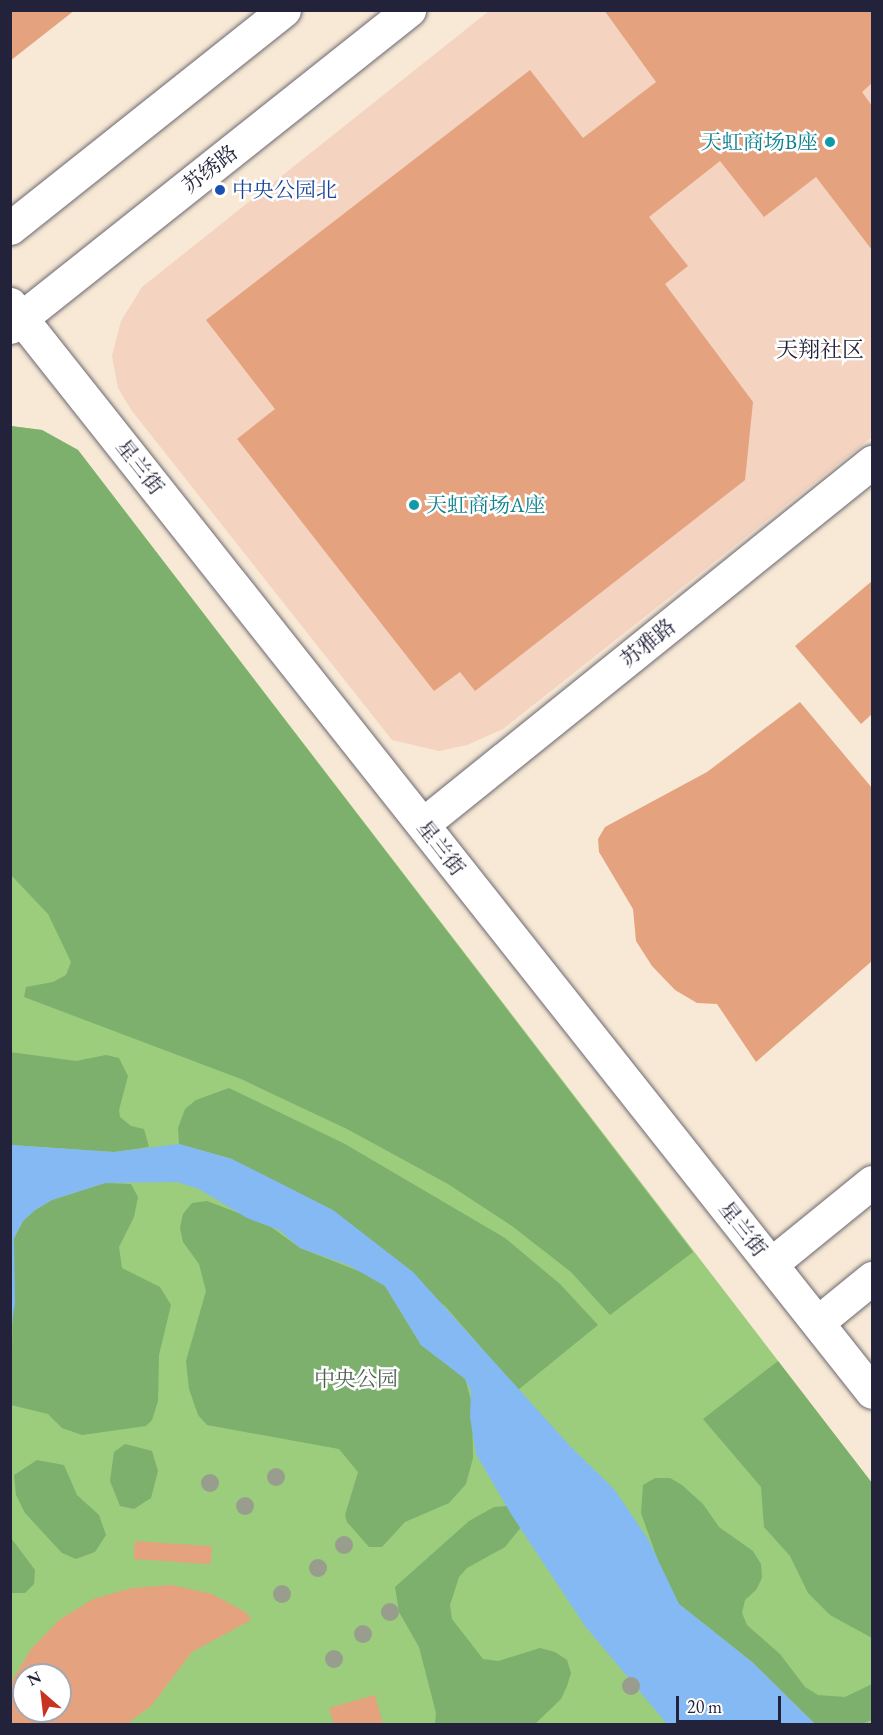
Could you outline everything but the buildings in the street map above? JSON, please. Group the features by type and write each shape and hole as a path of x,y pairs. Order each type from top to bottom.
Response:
{"street":[{"path":"10,228 284,10"},
{"name":"苏绣路","path":"14,316 409,10"},
{"name":"星兰街","path":"14,316 423,824 873,1392"},
{"name":"苏雅路","path":"423,824 873,462"},
{"path":"771,1264 873,1182"},
{"path":"818,1322 873,1278"}],"shaded area":[{"path":"489,11 872,11 872,437 503,729 467,745 439,751 392,740 132,411 118,388 112,356 121,321 142,287"}],"green space":[{"name":"中央公园","path":"10,426 42,430 78,450 872,1483 872,1724 11,1724"},
{"path":"11,426 42,430 78,450 693,1252 610,1315 571,1272 512,1226 448,1184 347,1129 241,1079 24,997 26,987 53,982 66,975 71,962 48,914 11,875"},
{"path":"10,1052 76,1061 106,1055 119,1058 128,1076 119,1110 120,1117 131,1126 144,1129 149,1147 114,1152 11,1145"},
{"path":"229,1088 345,1144 505,1238 560,1284 598,1325 518,1390 445,1306 232,1159 179,1144 178,1128 185,1109 196,1100"},
{"path":"105,1183 131,1184 138,1197 134,1217 119,1247 122,1268 160,1287 171,1305 159,1355 158,1401 152,1420 146,1426 82,1435 62,1428 48,1414 11,1405 14,1238 23,1221 35,1210 52,1200"},
{"path":"207,1201 267,1224 300,1248 374,1277 385,1286 421,1345 465,1378 472,1404 473,1458 466,1484 449,1503 405,1522 382,1547 369,1547 347,1522 345,1515 358,1472 339,1449 207,1425 198,1415 189,1389 186,1361 206,1291 199,1264 183,1242 180,1228 183,1214 192,1203"},
{"path":"778,1361 872,1483 872,1638 830,1615 808,1593 790,1556 764,1527 761,1487 703,1419"},
{"path":"125,1444 152,1451 158,1471 151,1498 134,1509 120,1506 110,1481 114,1452"},
{"path":"37,1460 64,1465 77,1495 99,1515 106,1535 95,1552 76,1559 62,1553 25,1513 16,1495 14,1475"},
{"path":"655,1478 670,1478 682,1485 703,1504 719,1527 753,1551 761,1564 762,1578 756,1590 745,1600 742,1613 747,1625 780,1654 805,1687 818,1695 845,1697 872,1684 872,1720 861,1724 815,1724 752,1662 679,1604 667,1586 641,1513 643,1485"},
{"path":"508,1506 523,1525 505,1547 467,1568 459,1577 450,1605 452,1619 483,1659 498,1661 540,1648 555,1652 567,1660 571,1673 567,1686 561,1699 535,1724 435,1724 436,1713 419,1647 399,1612 395,1587 469,1521 494,1507"},
{"path":"11,1538 35,1570 34,1584 25,1593 11,1593"}],"water":[{"path":"179,1144 232,1159 333,1210 413,1272 570,1446 614,1489 648,1539 679,1604 752,1662 815,1724 667,1724 585,1626 511,1514 476,1454 470,1417 471,1391 465,1379 421,1345 385,1286 348,1265 300,1248 279,1230 247,1218 199,1189 177,1182 105,1183 52,1200 35,1210 23,1221 14,1238 15,1303 11,1330 11,1145 114,1152"}],"place":[{"name":"天虹商场B座","path":"830,142"},
{"name":"中央公园北","path":"220,190"},
{"name":"天虹商场A座","path":"414,505"}],"district":[{"name":"天翔社区","path":"820,350"}]}
